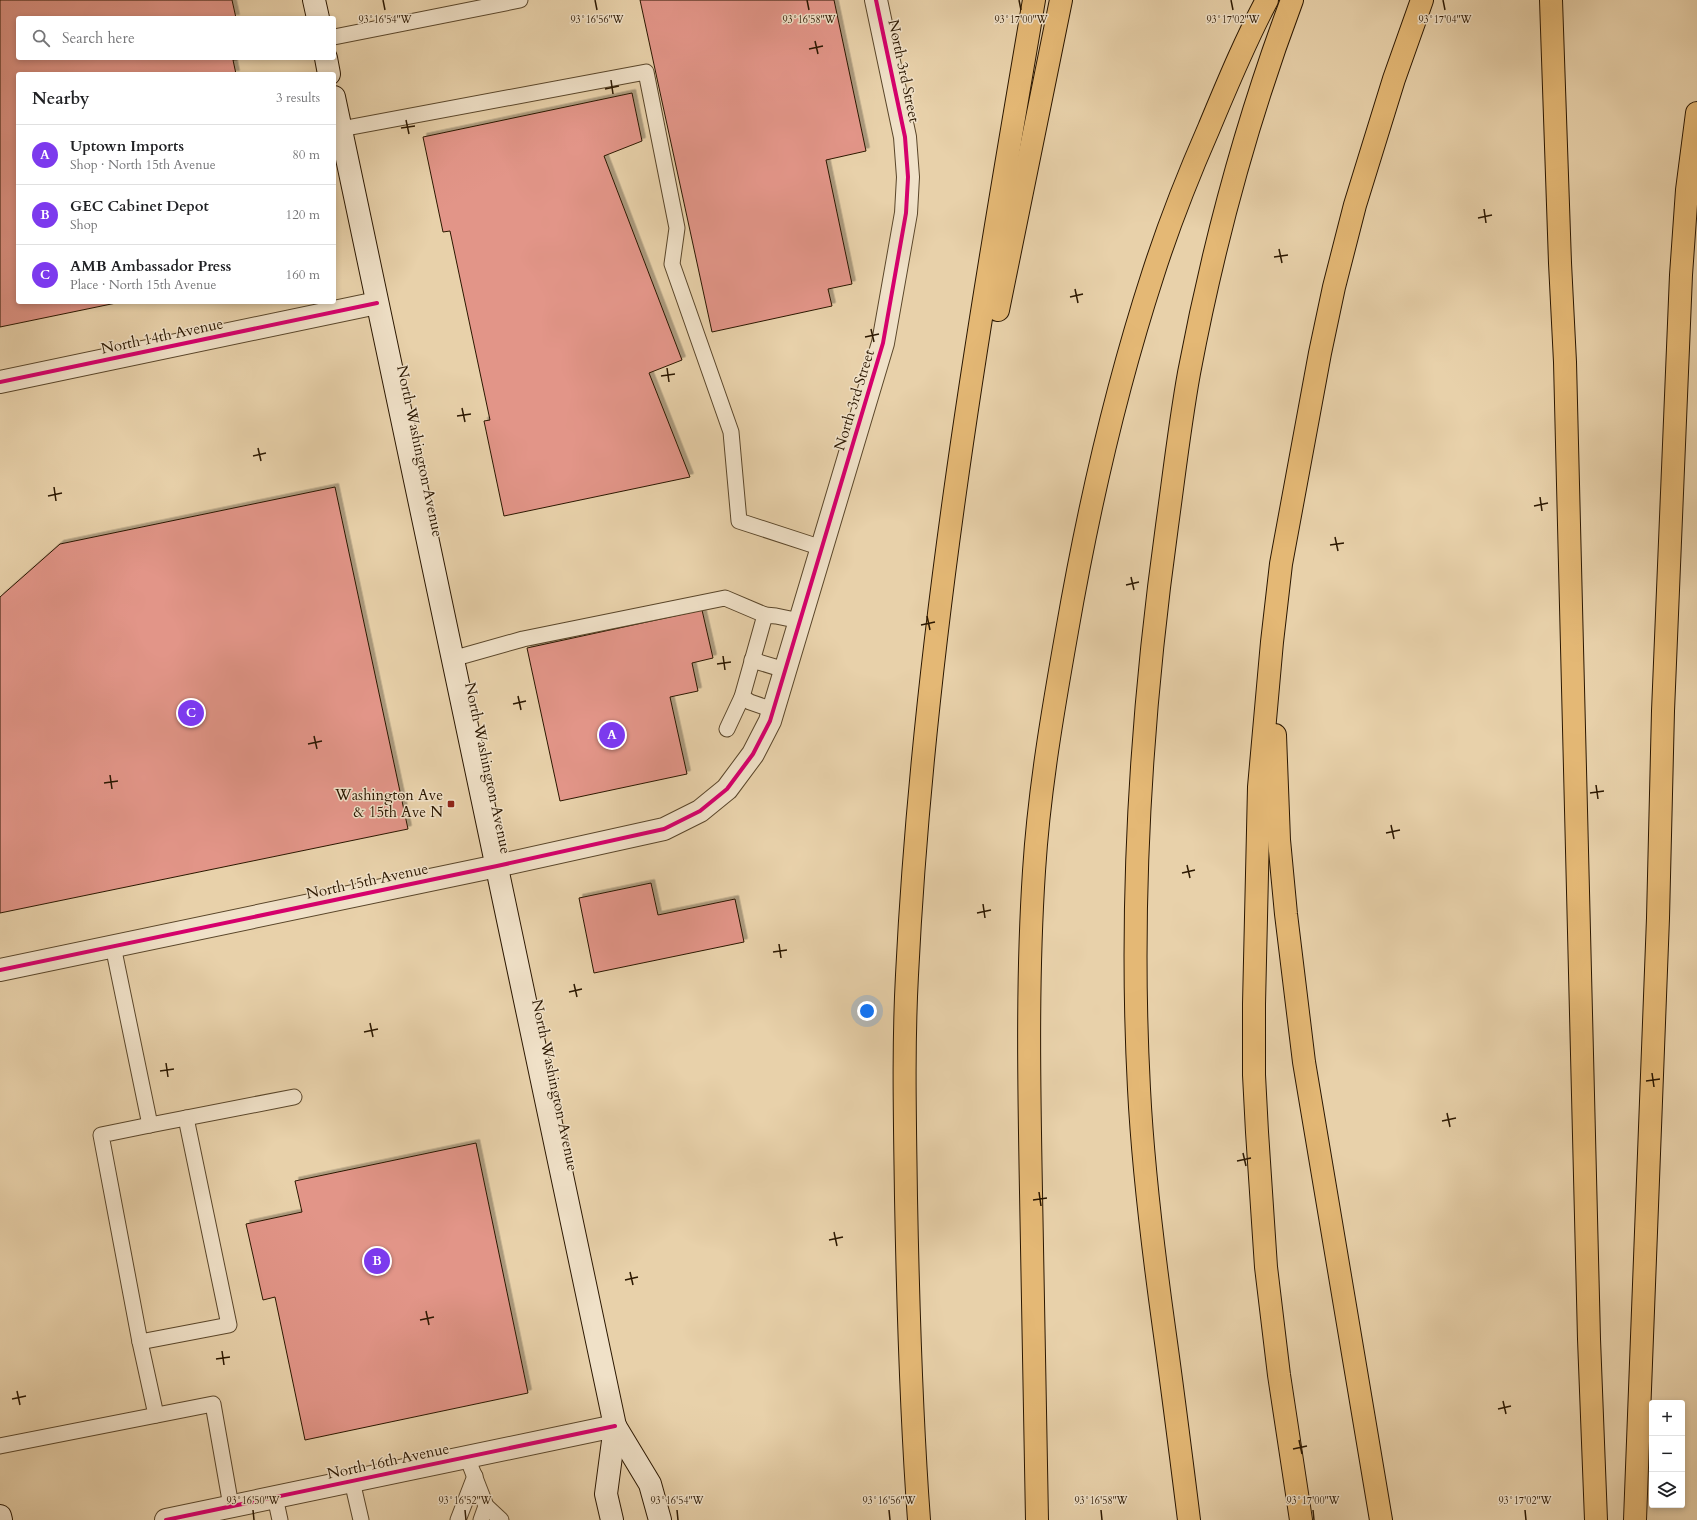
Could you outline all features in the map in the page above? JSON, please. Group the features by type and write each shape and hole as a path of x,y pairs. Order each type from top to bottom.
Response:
{"highway":[{"path":"919,1520 914,1453 907,1272 904,1051 907,970 917,822 942,582 1004,180 1034,0"},
{"path":"942,582 1061,0"},
{"path":"1036,1520 1029,1083 1030,933 1034,867 1040,811 1058,680 1082,544 1103,452 1135,332 1176,207 1247,36 1267,0"},
{"path":"1190,1520 1151,1232 1139,1094 1134,954 1136,872 1145,715 1153,630 1179,436 1191,366 1221,230 1242,150 1262,84 1292,0"},
{"path":"1301,1520 1279,1375 1266,1267 1260,1185 1254,1075 1255,933 1259,786 1272,642 1281,564 1292,498 1334,287 1355,205 1394,79 1422,0"},
{"path":"1551,0 1560,264 1565,362 1589,1339 1596,1520"},
{"path":"1635,1520 1658,918 1663,711 1680,290 1687,190 1697,113"},
{"path":"1272,642 1280,840 1292,968 1311,1106 1324,1174 1382,1520"}],"street":[{"path":"314,0 318,16"},
{"name":"North 3rd Street","path":"727,789 752,754 770,721 883,343 906,213 908,177 905,137 876,0"},
{"path":"326,60 329,72"},
{"name":"North Washington Avenue","path":"336,106 614,1426 606,1494 612,1520"},
{"name":"North 14th Avenue","path":"0,382 377,303"},
{"name":"North 15th Avenue","path":"0,970 497,866 664,828 700,811 727,789"},
{"name":"North Washington Avenue","path":"614,1426 650,1484 660,1520"},
{"name":"North 16th Avenue","path":"166,1520 352,1481 471,1466 614,1426"},
{"path":"0,1516 1,1520"}],"lane":[{"path":"336,37 520,0"},
{"path":"341,129 646,72 678,228 672,264 731,432 738,521 822,548"},
{"path":"452,659 523,639 725,598 765,615 800,622"},
{"path":"728,729 742,697 765,615"},
{"path":"752,660 785,670"},
{"path":"742,697 750,702 773,710"},
{"path":"113,946 150,1125"},
{"path":"156,1416 140,1342 101,1135 294,1097"},
{"path":"140,1342 229,1325 186,1118"},
{"path":"0,1446 213,1404 231,1506"},
{"path":"471,1466 483,1513 502,1520"},
{"path":"458,1520 471,1466"},
{"path":"352,1481 361,1520"},
{"path":"275,1497 280,1520"}],"building":[{"path":"0,0 232,0 236,16 16,16 16,60 233,60 236,72 16,72 16,304 111,304 0,327"},
{"path":"640,0 834,0 866,151 826,160 852,284 828,289 832,306 712,332"},
{"path":"632,93 642,141 604,156 682,360 649,373 690,477 504,516 484,421 490,420 450,231 443,232 423,137"},
{"path":"335,487 408,829 0,913 0,597 60,544"},
{"path":"702,610 713,658 692,663 698,691 670,697 687,774 560,801 527,648"},
{"path":"651,883 658,915 735,899 744,942 594,973 579,898"},
{"path":"476,1143 528,1393 305,1440 275,1297 263,1300 246,1224 302,1212 295,1181"}],"cycle path":[{"path":"0,970 497,866 664,829 700,811 727,789 753,754 770,721 883,343 906,213 908,177 905,137 876,0"},
{"path":"0,382 377,303"},
{"path":"166,1520 615,1426"}],"place":[{"name":"AMB Ambassador Press","path":"191,713"},
{"name":"Uptown Imports","path":"612,735"},
{"name":"Washington Ave & 15th Ave N","path":"451,804"},
{"name":"GEC Cabinet Depot","path":"377,1261"}]}
